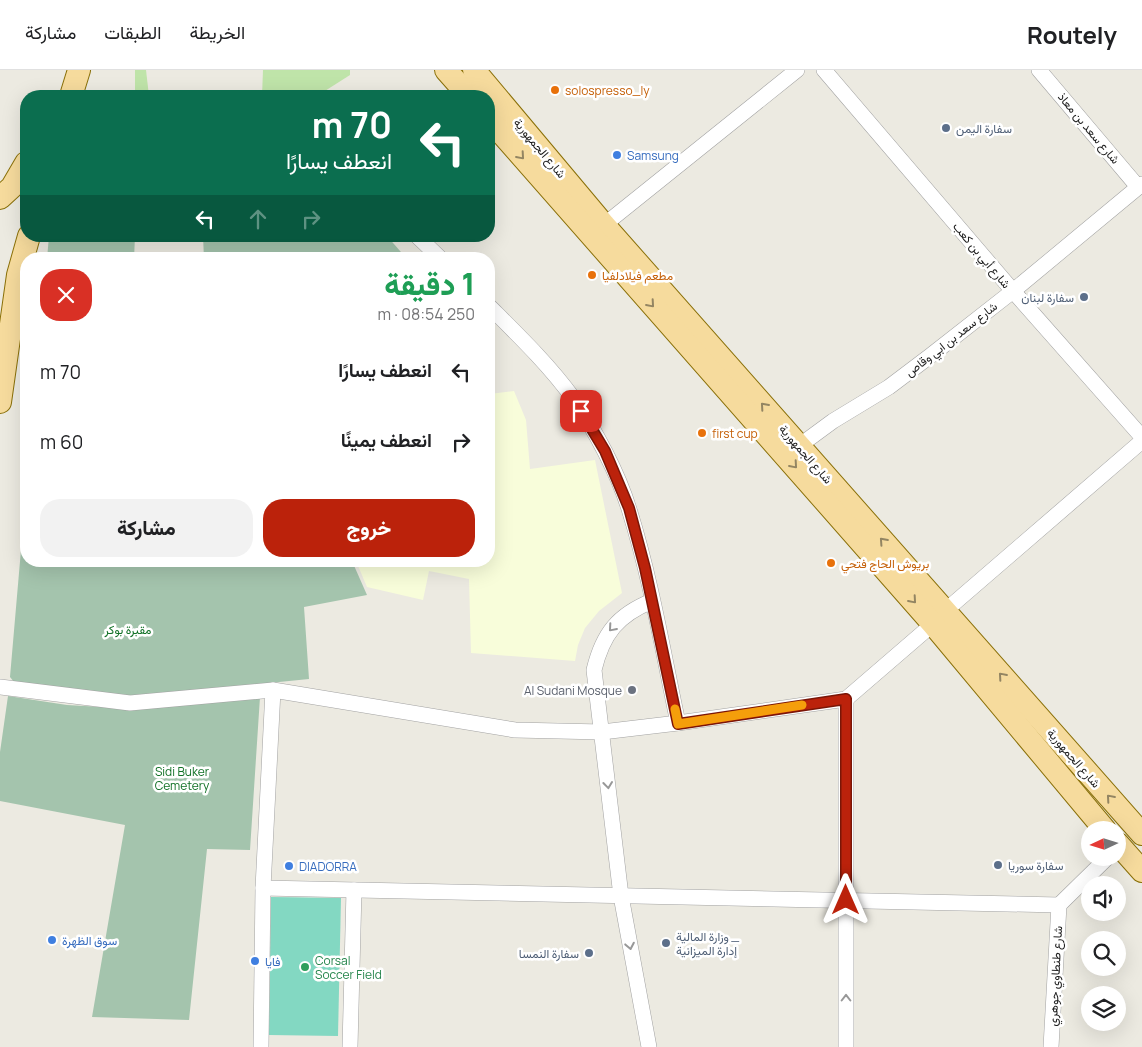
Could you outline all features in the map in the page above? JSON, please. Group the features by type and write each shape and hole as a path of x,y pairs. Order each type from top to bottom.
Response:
{"main road":[{"path":"57,90 63,70"},
{"path":"73,90 79,70"},
{"path":"446,70 464,90"},
{"name":"شارع الجمهورية","path":"474,70 491,90"},
{"name":"شارع الجمهورية","path":"495,95 604,225 799,446 939,617 1095,821"},
{"name":"شارع الجمهورية","path":"495,126 939,617 1141,831"},
{"path":"0,198 12,188 20,174"},
{"path":"0,402 4,363 20,268"},
{"path":"0,338 4,363"},
{"name":"شارع الجمهورية","path":"1126,857 1142,871"}],"street":[{"path":"604,225 797,70"},
{"name":"شارع أبي بن كعب","path":"824,70 1013,291 1142,437"},
{"name":"شارع سعد بن معاذ","path":"1039,70 1140,186"},
{"name":"شارع سعد بن ابي وقاص","path":"799,446 833,420 889,387 1013,291 1140,186"},
{"path":"423,242 433,252"},
{"path":"495,312 533,351 573,398 605,451 629,508 652,600 678,724"},
{"path":"0,687 10,690 130,703 274,690 515,730 602,732 678,724 846,699 1142,441"},
{"path":"649,1047 621,896 594,670 598,651 607,634 619,620 635,608 652,600"},
{"path":"261,1047 264,888 274,690"},
{"path":"846,699 846,1047"},
{"path":"264,888 1059,905 1094,866"},
{"path":"350,1047 354,890"},
{"name":"شارع طنطاوي جوهري","path":"1051,1047 1059,905"}],"shaded area":[{"path":"514,391 526,420 530,469 595,460 622,593 599,611 585,628 578,645 575,661 471,653 469,579 429,571 423,600 367,587 359,567 495,567 495,393"}],"green space":[{"path":"135,70 146,70 148,90 135,90"},
{"path":"263,70 350,70 350,75 326,90 262,90"},
{"path":"48,242 135,242 134,252 48,252"},
{"path":"203,242 392,242 401,252 204,252"},
{"name":"مقبرة بوكر","path":"20,561 20,567 355,567 367,595 304,607 309,679 128,697 14,682 10,677"},
{"name":"Sidi Buker Cemetery","path":"8,696 67,705 137,709 260,697 250,850 207,849 189,1020 92,1017 125,825 0,801 0,752"},
{"name":"Corsal Soccer Field","path":"271,897 341,898 338,1036 269,1035"}],"slow traffic":[{"path":"675,709 678,724 802,705"}],"place":[{"name":"solospresso_ly","path":"555,90"},
{"name":"سفارة اليمن","path":"946,128"},
{"name":"Samsung","path":"617,155"},
{"name":"مطعم فيلادلفيا","path":"592,275"},
{"name":"سفارة لبنان","path":"1084,297"},
{"name":"first cup","path":"702,433"},
{"name":"بريوش الحاج فتحي","path":"831,563"},
{"name":"Al Sudani Mosque","path":"632,690"},
{"name":"سفارة سوريا","path":"998,865"},
{"name":"DIADORRA","path":"289,866"},
{"name":"سوق الظهرة","path":"52,940"},
{"name":"وزارة المالية _ إدارة الميزانية","path":"666,943"},
{"name":"سفارة النمسا","path":"589,953"},
{"name":"فايا","path":"255,961"},
{"name":"Corsal Soccer Field","path":"305,967"}],"route":[{"path":"581,411 605,451 629,508 645,568 678,724 846,699 846,900"}]}
